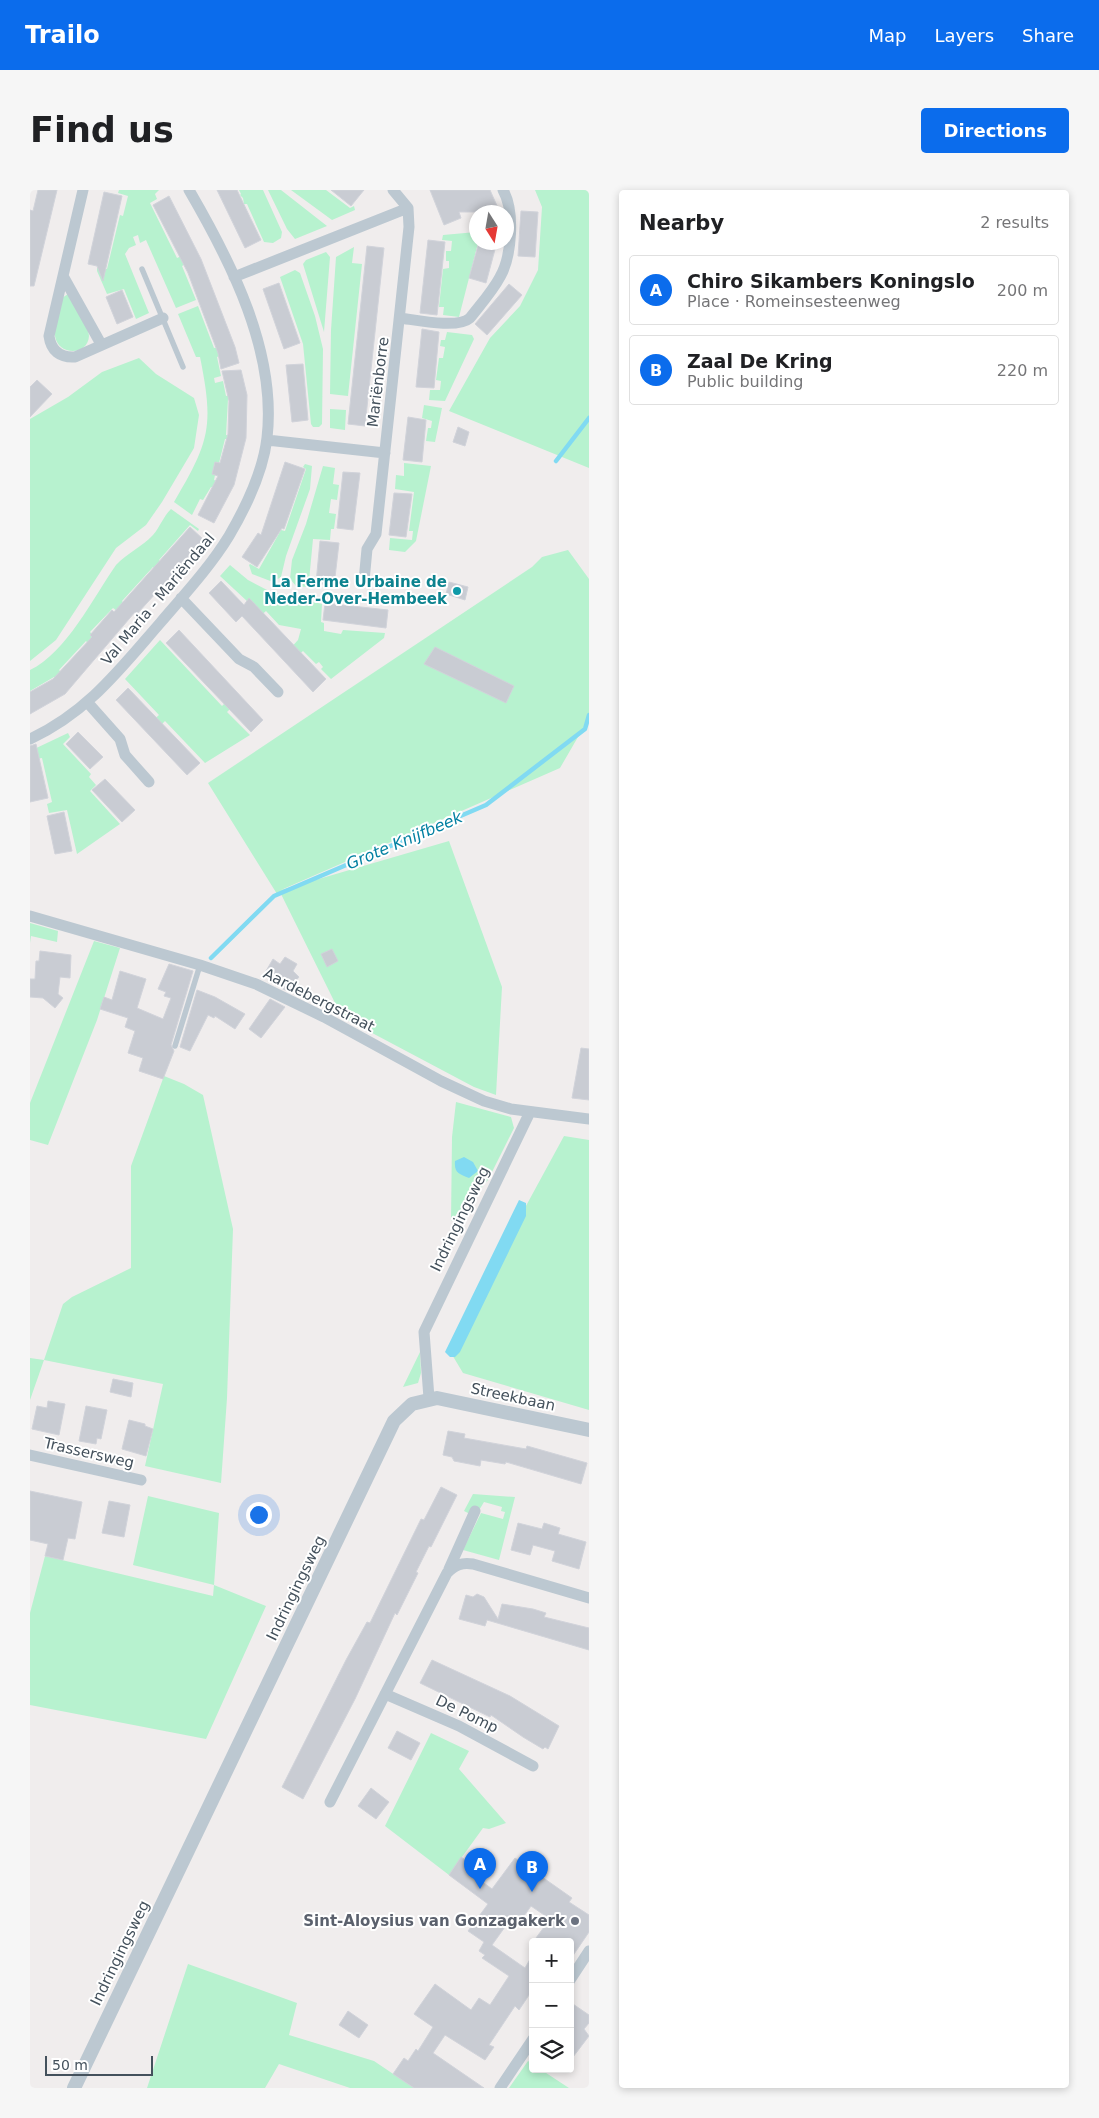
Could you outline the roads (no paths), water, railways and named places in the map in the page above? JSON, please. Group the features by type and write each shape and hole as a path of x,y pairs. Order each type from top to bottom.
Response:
{"street":[{"path":"83,190 49,336 52,348 62,356 75,357 163,318"},
{"name":"Val Maria - Mariëndaal","path":"30,739 55,727 88,703 181,598 229,536 255,482 267,440 268,397 263,361 234,277 189,190"},
{"path":"234,277 408,208 393,190"},
{"path":"400,318 453,324 466,322 470,318 500,278 505,267 512,219 511,208 503,190"},
{"name":"Mariënborre","path":"364,581 367,549 376,534 409,227 408,208"},
{"path":"63,276 101,344"},
{"path":"267,440 385,453"},
{"path":"181,598 239,659 254,666 278,692"},
{"path":"88,703 120,739 125,755 149,782"},
{"name":"Aardebergstraat","path":"30,916 237,976 285,997 470,1095 498,1106 589,1119"},
{"name":"Indringingsweg","path":"74,2088 394,1421 412,1404 430,1398 424,1332 530,1112"},
{"name":"Streekbaan","path":"430,1398 454,1400 589,1430"},
{"name":"Trassersweg","path":"30,1455 141,1480"},
{"path":"330,1802 447,1573 475,1512"},
{"path":"447,1573 458,1564 473,1564 589,1598"},
{"name":"De Pomp","path":"385,1694 460,1726 533,1766"},
{"path":"574,1974 589,1951"},
{"path":"500,2088 529,2045"}],"lane":[{"path":"142,269 183,367"},
{"path":"175,1046 200,965"}],"water":[{"path":"464,1157 473,1162 478,1171 469,1178 460,1174 455,1168 455,1161"},
{"path":"519,1200 526,1203 526,1216 460,1352 455,1357 450,1357 445,1352"}],"waterway":[{"name":"Grote Knijfbeek","path":"556,461 589,418"},
{"name":"Grote Knijfbeek","path":"211,958 274,896 486,805 585,729 589,715"}],"place":[{"name":"La Ferme Urbaine de Neder-Over-Hembeek","path":"457,591"},
{"name":"Chiro Sikambers Koningslo","path":"480,1889"},
{"name":"Zaal De Kring","path":"532,1892"},
{"name":"Sint-Aloysius van Gonzagakerk","path":"575,1921"}]}
